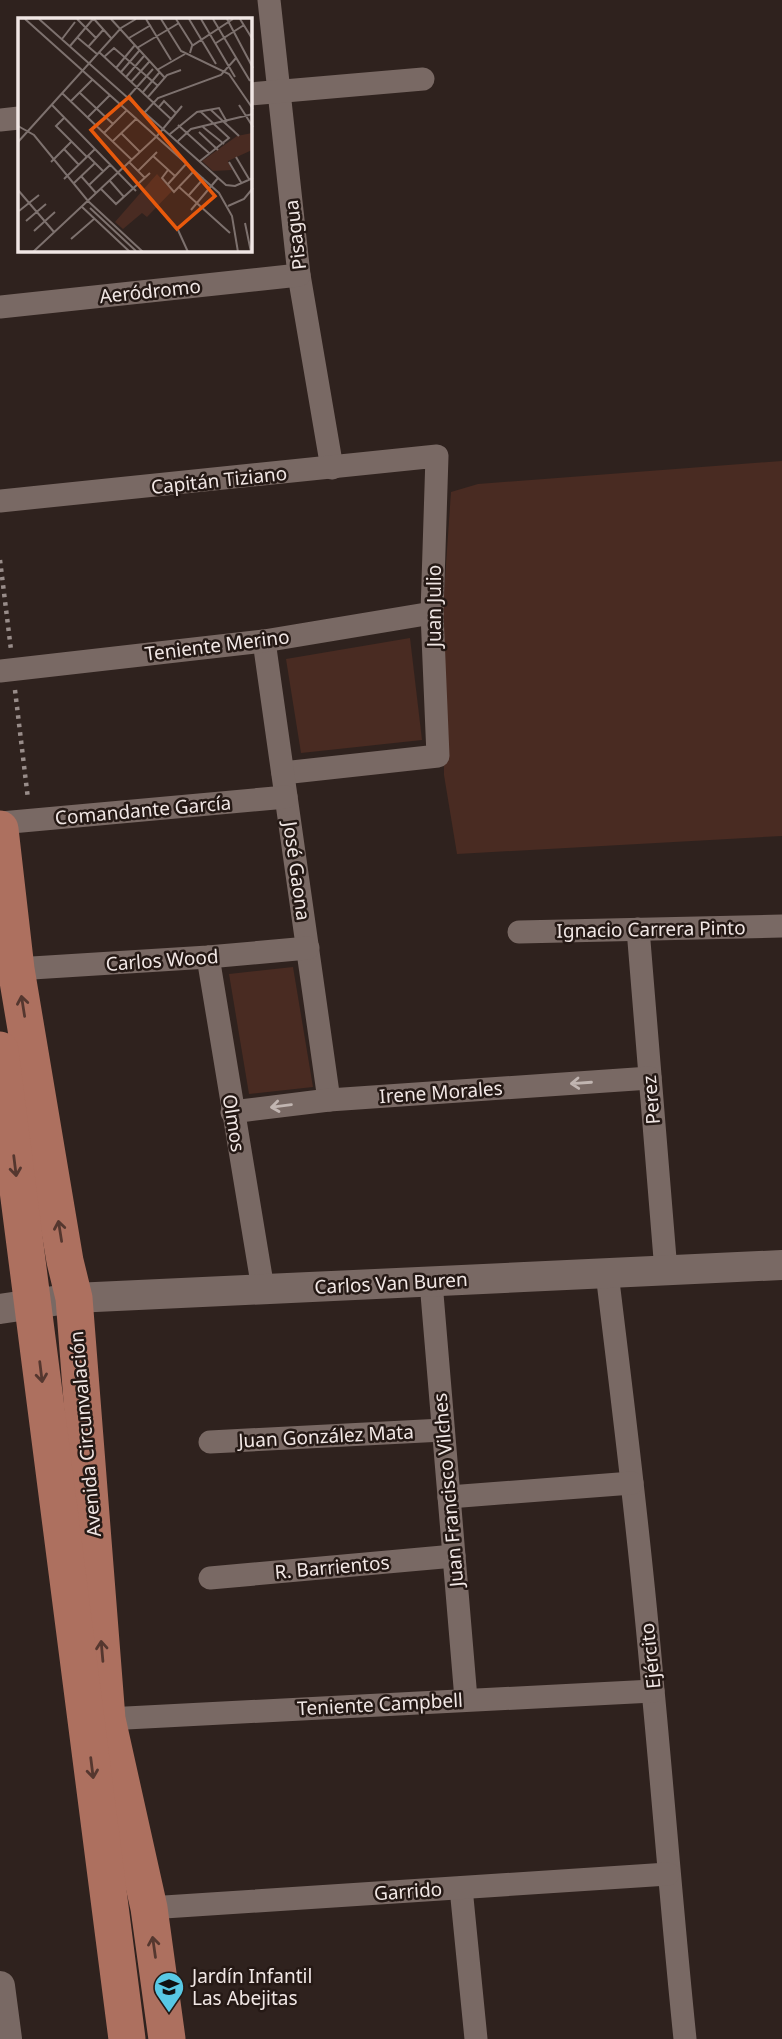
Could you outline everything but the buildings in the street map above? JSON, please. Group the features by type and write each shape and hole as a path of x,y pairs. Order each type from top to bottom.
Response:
{"main road":[{"name":"Avenida Circunvalación","path":"0,829 16,969 65,1261 74,1298 107,1719 149,1909 167,2039"},
{"name":"Avenida Circunvalación","path":"0,1050 16,1307 127,2039"}],"street":[{"name":"Pisagua","path":"269,0 299,275 332,468"},
{"path":"252,94 423,79"},
{"path":"0,120 18,118"},
{"name":"Aeródromo","path":"0,307 299,275"},
{"name":"Capitán Tiziano","path":"0,501 437,456"},
{"name":"Juan Julio","path":"283,773 438,756 432,613 437,456"},
{"name":"Teniente Merino","path":"0,671 264,641 432,613"},
{"name":"José Gaona","path":"264,641 330,1100"},
{"name":"Comandante García","path":"0,823 286,797"},
{"name":"Ignacio Carrera Pinto","path":"519,932 782,926"},
{"name":"Perez","path":"638,929 666,1271"},
{"name":"Carlos Wood","path":"16,969 308,948"},
{"name":"Olmos","path":"208,957 263,1289"},
{"name":"Irene Morales","path":"232,1112 330,1100 650,1078"},
{"name":"Carlos Van Buren","path":"16,1307 74,1298 782,1265"},
{"name":"Ejército","path":"607,1273 632,1483 685,2039"},
{"name":"Juan Francisco Vilches","path":"431,1282 466,1699"},
{"name":"Juan González Mata","path":"210,1442 443,1430"},
{"path":"449,1497 632,1483"},
{"name":"R. Barrientos","path":"210,1578 454,1556"},
{"name":"Teniente Campbell","path":"107,1719 653,1690"},
{"name":"Garrido","path":"149,1909 668,1874"},
{"path":"461,1888 476,2039"},
{"path":"0,1986 7,2039"}],"shaded area":[{"path":"782,461 782,836 457,854 444,775 442,623 451,492 478,484"},
{"path":"410,638 422,740 301,753 286,659"},
{"path":"293,967 313,1087 249,1094 229,974"}],"place":[{"name":"Jardín Infantil Las Abejitas","path":"169,2014"}]}
